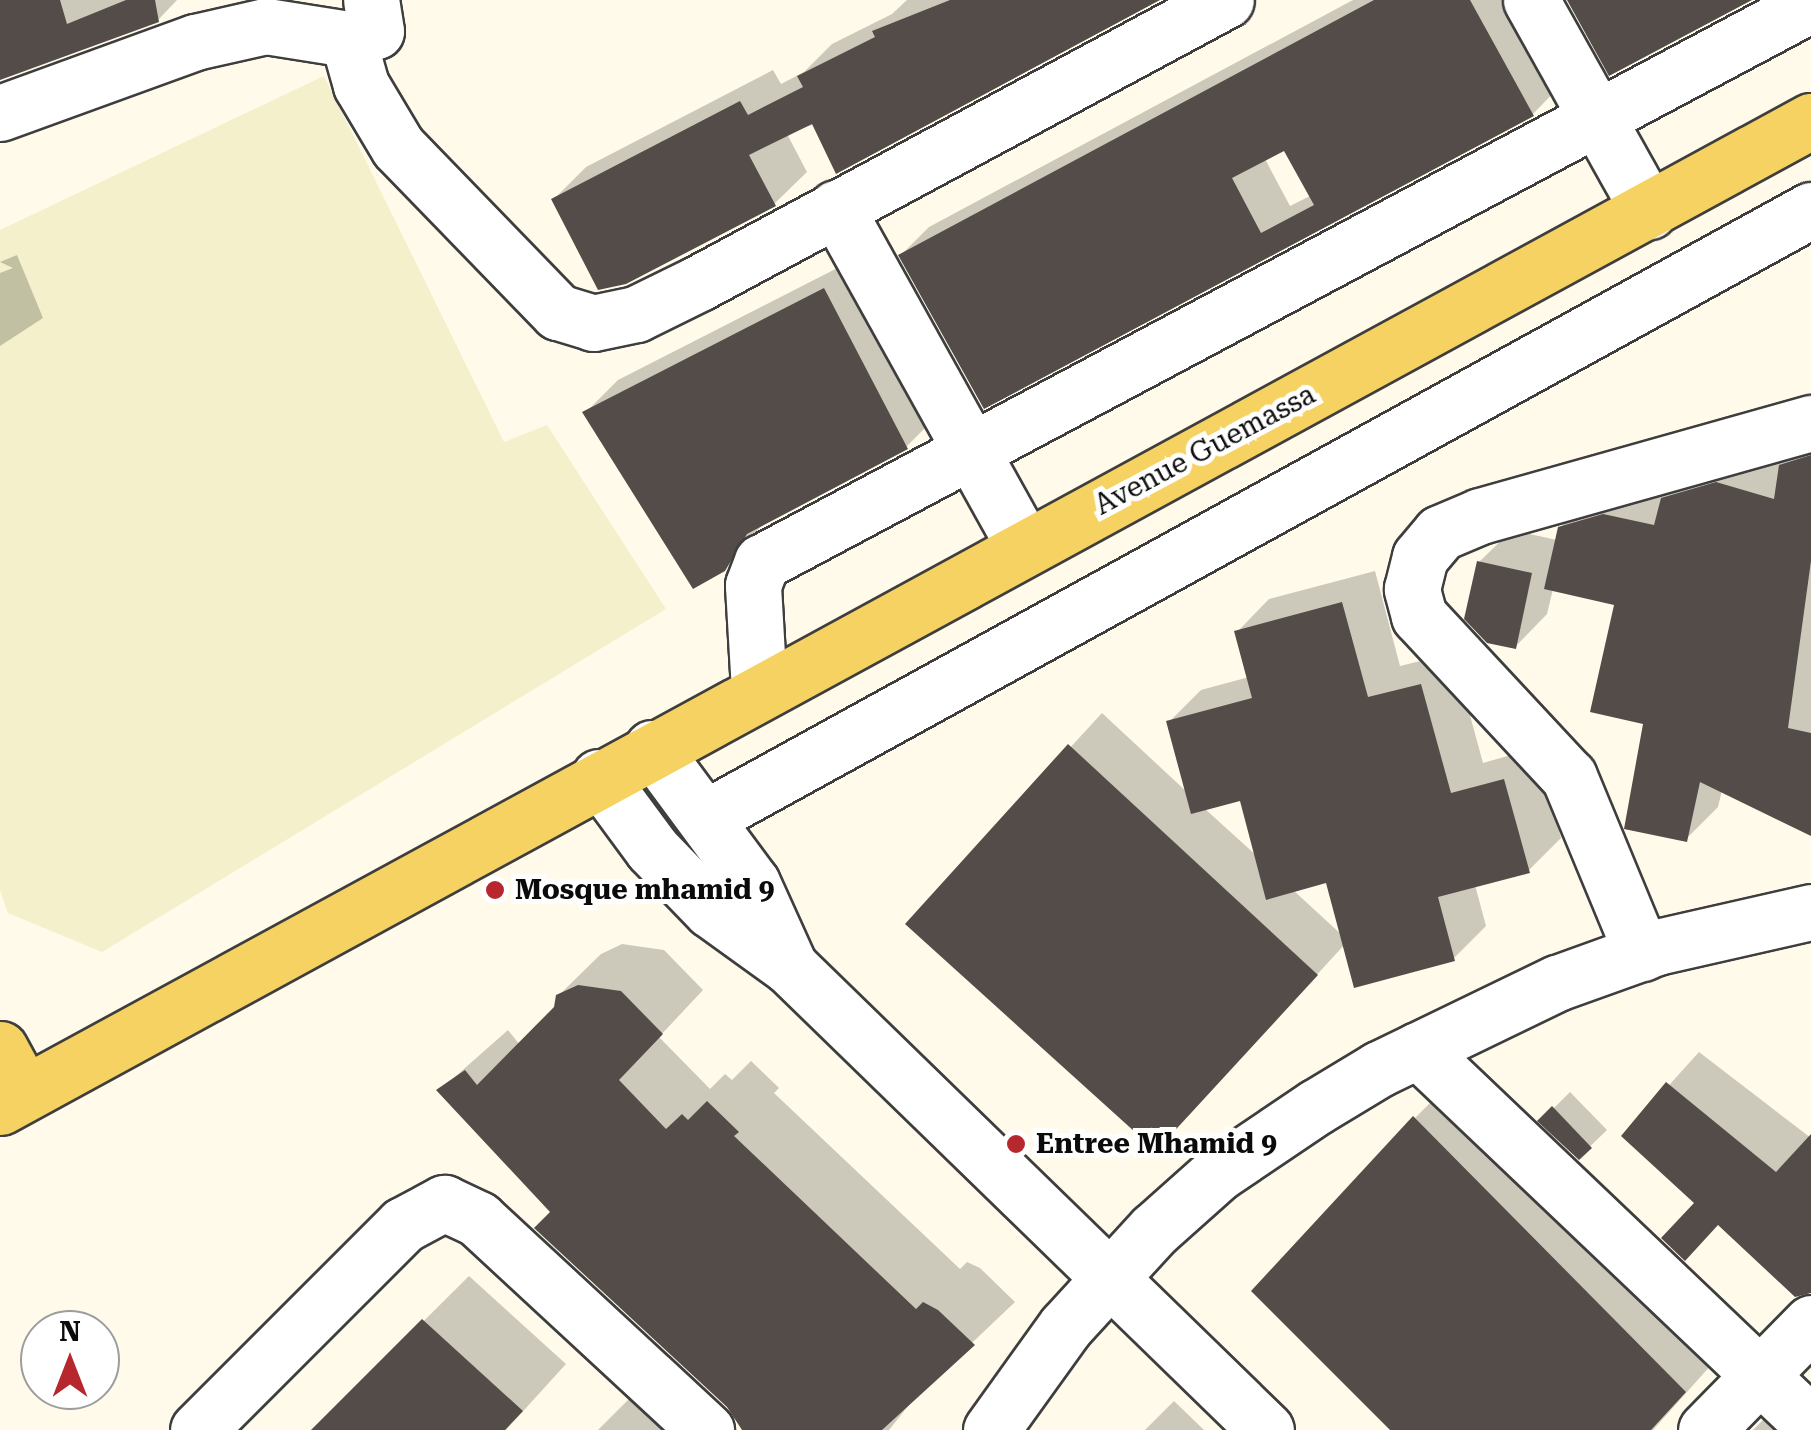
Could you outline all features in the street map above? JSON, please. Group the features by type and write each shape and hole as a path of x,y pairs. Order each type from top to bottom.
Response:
{"main road":[{"name":"Avenue Guemassa","path":"8,1083 599,777 1811,121"}],"street":[{"path":"0,114 188,21 266,26 359,20 362,85 398,146 558,312 592,323 636,314 1226,0"},
{"path":"1531,0 1649,210"},
{"path":"759,690 753,585 762,562 970,456 1811,4"},
{"path":"836,208 970,456 1025,547"},
{"path":"705,818 1811,210"},
{"path":"1642,953 1570,777 1419,616 1412,588 1420,557 1440,533 1480,516 1811,422"},
{"path":"652,748 752,884 790,967"},
{"path":"599,777 652,849 710,910 790,967 1266,1430"},
{"path":"991,1430 1065,1327 1109,1280 1218,1174 1316,1107 1418,1050 1557,984 1642,953 1811,912"},
{"path":"1418,1050 1811,1424"},
{"path":"198,1430 404,1225 444,1203 478,1219 706,1430"},
{"path":"1706,1430 1811,1324"}],"shaded area":[{"path":"324,76 504,442 547,425 666,609 102,952 8,913 0,890 0,230"}],"building":[{"path":"0,0 60,0 67,24 126,0 155,0 159,22 0,80"},
{"path":"950,0 1160,0 836,174 812,124 749,155 776,206 626,284 598,290 551,199 740,101 748,115 803,87 797,76 875,37 872,31"},
{"path":"1374,0 1470,0 1534,116 984,409 898,255","holes":["1284,151 1314,205 1261,233 1232,178"]},
{"path":"1567,0 1752,0 1609,76"},
{"path":"824,288 908,449 747,534 725,571 693,589 582,412"},
{"path":"1811,455 1811,561 1788,728 1811,733 1811,836 1700,782 1687,842 1624,829 1643,724 1590,712 1614,605 1544,589 1558,527 1603,514 1654,525 1661,498 1716,482 1774,499 1779,465"},
{"path":"1477,561 1532,573 1516,649 1487,643 1464,619"},
{"path":"1342,602 1368,697 1421,684 1451,793 1504,779 1530,873 1438,897 1455,961 1354,988 1326,883 1266,900 1240,801 1191,814 1166,721 1252,698 1234,631"},
{"path":"1068,744 1318,975 1156,1151 905,924"},
{"path":"578,985 621,991 663,1034 619,1080 666,1129 682,1114 688,1120 707,1101 739,1132 734,1136 916,1309 923,1302 938,1310 975,1345 882,1430 742,1430 727,1407 534,1228 550,1212 436,1090 465,1070 477,1085 554,1007 556,995"},
{"path":"1666,1082 1776,1172 1811,1134 1811,1293 1795,1297 1718,1225 1685,1261 1661,1238 1694,1203 1621,1136"},
{"path":"1552,1106 1592,1148 1579,1160 1537,1121"},
{"path":"1413,1116 1686,1392 1651,1430 1390,1430 1251,1291"},
{"path":"422,1319 523,1411 505,1430 311,1430"}],"place":[{"name":"Mosque mhamid 9","path":"495,890"},
{"name":"Entree Mhamid 9","path":"1016,1144"}]}
